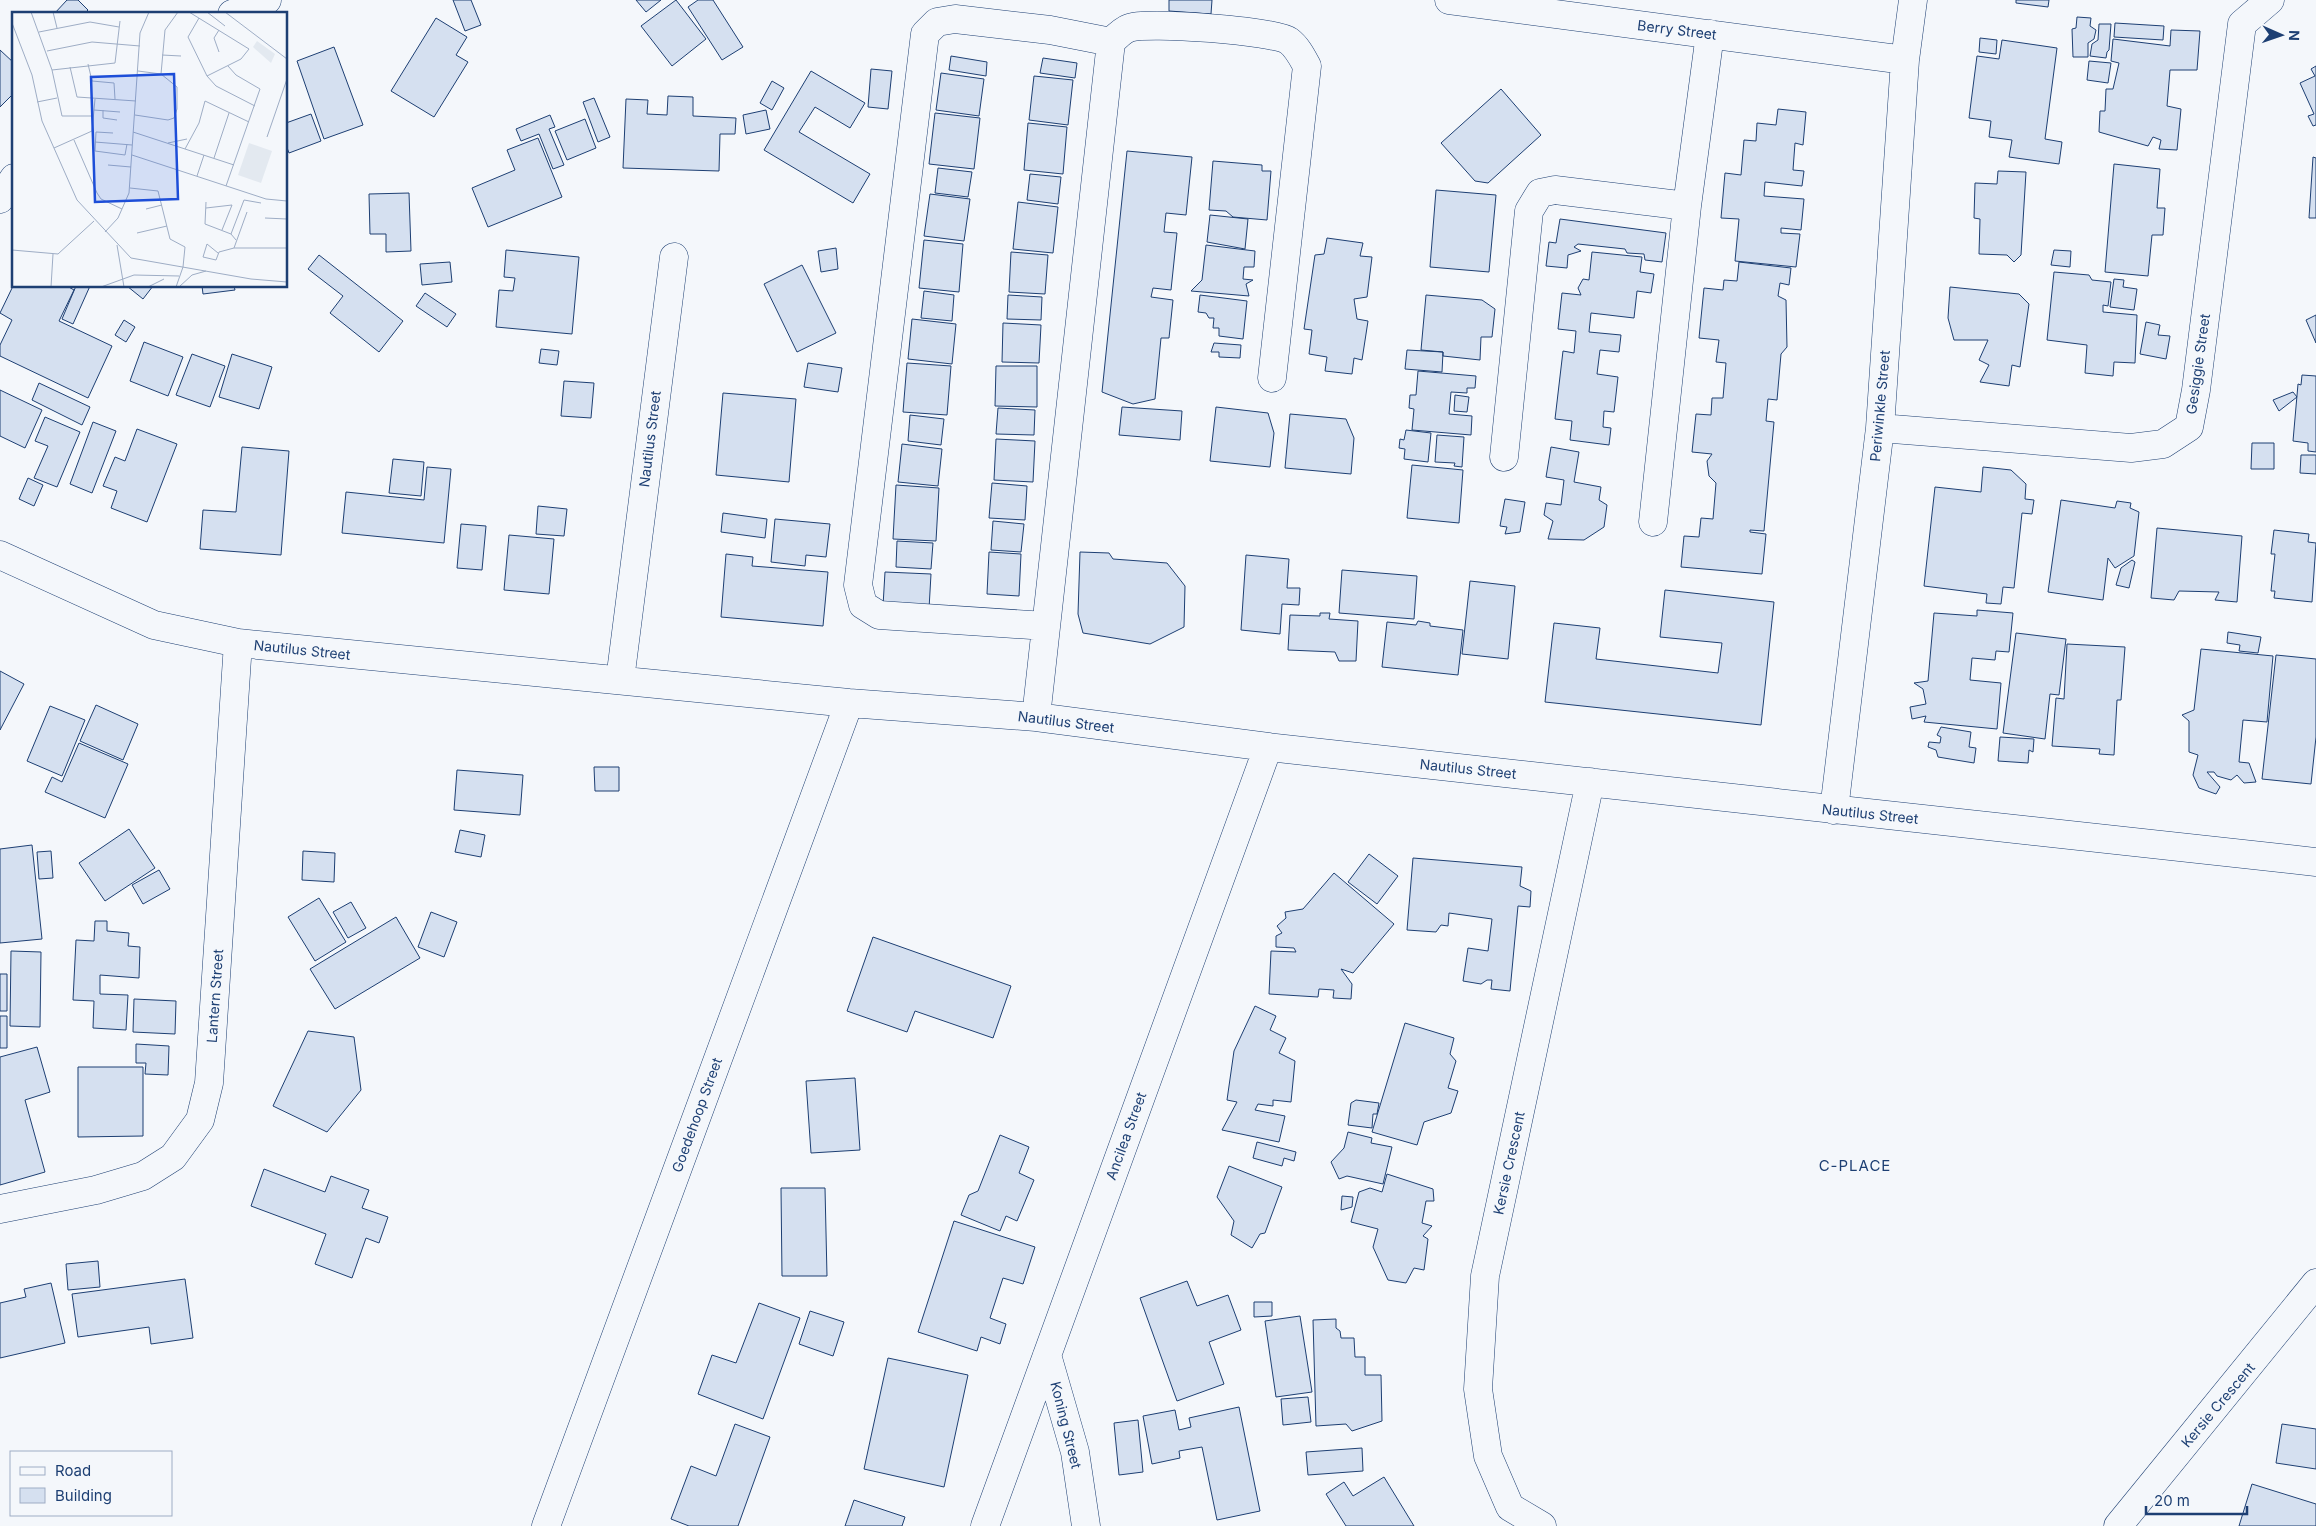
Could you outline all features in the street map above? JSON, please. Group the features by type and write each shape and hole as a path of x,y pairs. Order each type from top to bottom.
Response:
{"street":[{"path":"237,12 267,0"},
{"name":"Berry Street","path":"1449,0 1594,10 1710,34 1905,60"},
{"name":"Periwinkle Street","path":"1834,810 1880,428 1905,60 1913,0"},
{"name":"Gesiggie Street","path":"1880,428 2131,448 2163,444 2189,427 2196,390 2242,24 2270,0"},
{"path":"1046,626 879,614 863,605 858,585 925,34 937,22 955,19 1050,30 1111,42"},
{"path":"1036,718 1111,42 1129,28 1151,25 1206,27 1288,40 1298,51 1307,66 1272,378"},
{"path":"1653,522 1687,206 1710,34"},
{"path":"0,199 12,181"},
{"path":"1504,457 1529,211 1540,194 1555,190 1687,206"},
{"name":"Nautilus Street","path":"620,680 674,257"},
{"name":"Nautilus Street","path":"0,555 154,625 238,643 849,703 1036,718 1268,747 2316,862"},
{"name":"Lantern Street","path":"0,1210 96,1190 144,1176 173,1157 200,1120 209,1083 238,643"},
{"name":"Goedehoop Street","path":"546,1526 849,703"},
{"name":"Ancilea Street","path":"985,1526 1268,747"},
{"name":"Kersie Crescent","path":"1542,1526 1510,1507 1488,1456 1478,1389 1485,1276 1590,782"},
{"name":"Kersie Crescent","path":"2118,1526 2315,1287"},
{"name":"Koning Street","path":"1047,1354 1075,1452 1086,1526"}],"building":[{"path":"67,0 78,0 88,10 86,12 56,12"},
{"path":"453,0 471,0 481,25 465,31"},
{"path":"636,0 661,0 646,12"},
{"path":"676,0 706,39 672,66 641,26"},
{"path":"698,0 713,0 743,47 722,60 688,7"},
{"path":"1169,0 1212,0 1211,14 1169,11"},
{"path":"2016,0 2049,0 2048,7 2016,3"},
{"path":"2077,17 2091,18 2090,26 2096,30 2094,39 2088,43 2088,57 2073,57 2072,29 2076,28"},
{"path":"436,18 467,37 456,55 468,62 434,117 391,91"},
{"path":"2115,23 2164,26 2163,40 2114,37"},
{"path":"2099,24 2111,24 2109,50 2106,58 2090,56 2092,44 2098,40"},
{"path":"2171,30 2200,31 2197,70 2170,70 2167,106 2181,109 2177,150 2159,149 2161,140 2153,137 2148,146 2099,132 2100,111 2105,111 2106,89 2113,89 2119,63 2111,61 2113,39 2170,46"},
{"path":"1980,38 1997,40 1996,54 1979,52"},
{"path":"2002,40 2057,48 2045,139 2062,142 2059,164 2009,157 2012,140 1989,137 1991,121 1969,118 1977,56 1999,59"},
{"path":"334,47 363,125 324,139 297,61"},
{"path":"0,50 12,61 12,95 0,107"},
{"path":"951,56 987,62 986,76 949,70"},
{"path":"1043,58 1077,63 1075,78 1040,73"},
{"path":"2089,61 2111,63 2108,83 2087,80"},
{"path":"2316,66 2316,125 2313,126 2308,116 2314,114 2300,83 2315,76 2311,69"},
{"path":"871,69 892,71 888,109 868,107"},
{"path":"811,71 865,103 850,128 815,107 799,132 870,174 853,203 764,150"},
{"path":"941,73 984,79 979,116 936,110"},
{"path":"1034,76 1073,80 1068,125 1029,120"},
{"path":"772,81 784,88 772,110 760,103"},
{"path":"1501,89 1541,135 1488,183 1475,181 1441,143"},
{"path":"668,96 693,97 693,116 736,118 735,134 720,134 719,171 623,168 626,99 648,100 647,114 667,115"},
{"path":"594,98 610,137 598,142 583,102"},
{"path":"1778,109 1806,112 1803,145 1795,143 1793,170 1804,171 1802,186 1765,182 1764,196 1804,199 1801,230 1781,228 1781,233 1800,234 1796,267 1735,261 1739,219 1721,218 1725,173 1741,175 1744,140 1756,141 1757,123 1776,125"},
{"path":"766,110 770,129 746,134 743,115"},
{"path":"935,113 980,118 974,169 929,164"},
{"path":"311,114 321,141 289,153 288,122"},
{"path":"550,115 555,127 549,129 564,165 553,169 539,134 521,141 516,129"},
{"path":"585,119 596,148 567,160 555,131"},
{"path":"1028,123 1067,127 1063,174 1024,170"},
{"path":"538,138 562,197 488,227 472,188 515,170 507,150"},
{"path":"1127,151 1192,157 1186,215 1166,213 1164,232 1177,233 1171,290 1153,288 1151,297 1173,300 1169,338 1161,338 1155,399 1133,404 1102,392"},
{"path":"2313,157 2316,158 2316,218 2309,218"},
{"path":"1213,161 1262,165 1262,171 1271,171 1267,220 1233,217 1226,211 1209,210"},
{"path":"2114,164 2160,169 2157,208 2165,208 2163,235 2152,235 2148,276 2105,272"},
{"path":"938,168 972,172 968,197 935,193"},
{"path":"1998,171 2026,172 2021,255 2014,262 2007,255 1979,254 1980,219 1974,218 1975,183 1997,184"},
{"path":"1030,174 1061,177 1058,204 1027,200"},
{"path":"1436,190 1496,195 1489,272 1430,267"},
{"path":"409,193 411,251 386,252 386,234 370,234 369,194"},
{"path":"930,194 970,199 964,241 924,236"},
{"path":"1018,202 1058,207 1053,253 1013,249"},
{"path":"1210,215 1248,219 1245,249 1207,242"},
{"path":"1560,219 1666,233 1662,262 1645,260 1644,254 1627,253 1625,249 1578,244 1574,247 1581,251 1568,255 1567,268 1546,266 1549,242 1556,243"},
{"path":"1327,238 1363,243 1360,256 1372,257 1367,297 1354,299 1357,319 1368,321 1362,360 1354,358 1352,374 1325,371 1327,357 1309,354 1312,330 1304,329 1315,255 1324,254"},
{"path":"924,240 963,244 959,292 919,288"},
{"path":"1206,245 1255,251 1254,267 1244,267 1243,279 1253,280 1246,284 1249,296 1191,291 1202,280"},
{"path":"836,248 838,269 821,272 818,251"},
{"path":"506,250 579,257 572,334 496,327 499,290 513,291 515,278 504,277"},
{"path":"2054,250 2071,251 2070,267 2051,265"},
{"path":"1011,252 1048,255 1045,294 1009,292"},
{"path":"1592,252 1642,257 1640,272 1654,274 1651,293 1637,291 1634,318 1591,313 1589,332 1621,335 1619,352 1600,350 1597,374 1618,377 1614,412 1604,411 1603,427 1611,428 1609,445 1570,440 1572,421 1555,419 1563,351 1574,353 1576,331 1558,329 1562,293 1581,295 1578,288 1583,279 1589,280"},
{"path":"319,255 403,321 379,352 330,313 343,296 308,269"},
{"path":"450,262 452,282 422,285 420,264"},
{"path":"1739,262 1791,268 1789,285 1780,283 1778,296 1786,300 1787,347 1781,354 1777,400 1768,399 1766,421 1774,422 1764,531 1750,530 1750,532 1766,534 1762,574 1681,567 1684,536 1699,537 1701,518 1713,519 1716,483 1709,476 1707,461 1712,454 1692,452 1696,414 1711,415 1712,398 1723,398 1726,363 1716,362 1719,340 1699,338 1704,288 1723,290 1724,280 1737,281"},
{"path":"802,265 836,333 797,352 764,284"},
{"path":"2054,272 2089,275 2092,280 2111,282 2108,306 2103,305 2103,312 2137,315 2135,363 2114,362 2113,376 2085,373 2087,345 2047,340"},
{"path":"2114,279 2124,280 2123,287 2137,289 2134,310 2110,307"},
{"path":"1950,287 2019,294 2029,304 2020,367 2012,365 2009,386 1980,382 1989,365 1979,360 1988,340 1954,340 1948,318"},
{"path":"12,288 70,288 74,290 59,321 112,346 88,398 0,356 0,345 12,320 0,313"},
{"path":"75,288 89,288 73,324 62,319"},
{"path":"129,288 151,288 143,299"},
{"path":"202,288 234,288 235,290 203,294"},
{"path":"924,291 954,295 952,321 921,318"},
{"path":"425,293 456,314 447,327 416,306"},
{"path":"1008,295 1042,297 1041,320 1007,319"},
{"path":"1200,295 1247,301 1243,339 1219,336 1219,328 1213,328 1214,318 1209,318 1206,313 1198,312"},
{"path":"1426,295 1482,300 1495,309 1492,337 1481,337 1480,360 1443,356 1443,352 1421,350"},
{"path":"2316,315 2316,343 2306,320"},
{"path":"912,319 956,324 952,364 908,359"},
{"path":"124,320 135,327 126,342 115,335"},
{"path":"2146,322 2160,325 2158,335 2170,336 2166,359 2140,354"},
{"path":"1003,323 1041,325 1039,363 1002,362"},
{"path":"144,342 183,357 168,396 130,381"},
{"path":"1214,343 1241,345 1240,358 1219,357 1219,352 1211,352"},
{"path":"541,349 559,351 557,365 539,363"},
{"path":"1407,350 1443,352 1442,372 1405,369"},
{"path":"192,354 225,366 210,407 176,395"},
{"path":"232,354 272,367 259,409 219,397"},
{"path":"808,363 842,368 838,392 804,387"},
{"path":"907,363 951,366 947,415 903,412"},
{"path":"996,366 1037,366 1037,407 995,406"},
{"path":"1418,371 1476,376 1475,388 1467,388 1467,393 1451,392 1449,414 1472,416 1471,435 1412,430 1414,409 1409,408 1410,395 1416,395"},
{"path":"2302,375 2316,376 2316,452 2308,451 2308,443 2293,441 2298,384 2301,385"},
{"path":"564,381 594,383 591,418 561,416"},
{"path":"39,383 90,407 82,425 32,400"},
{"path":"0,390 42,410 25,448 0,436"},
{"path":"2293,392 2297,397 2279,411 2273,400"},
{"path":"723,393 796,399 789,482 716,475"},
{"path":"1455,395 1469,397 1467,412 1454,411"},
{"path":"1122,407 1182,411 1180,440 1119,435"},
{"path":"1216,407 1268,413 1274,433 1270,467 1210,461"},
{"path":"998,408 1035,410 1034,435 996,434"},
{"path":"1290,414 1346,419 1354,438 1351,474 1285,468"},
{"path":"910,415 944,419 941,445 908,441"},
{"path":"45,417 80,432 57,487 34,478 48,446 35,441"},
{"path":"93,422 116,431 92,493 70,484"},
{"path":"137,429 177,444 147,522 111,508 117,491 103,486 115,457 125,461"},
{"path":"1406,430 1431,433 1428,462 1404,459 1405,449 1399,448 1400,439 1404,440"},
{"path":"1437,435 1464,437 1462,467 1454,466 1455,463 1435,462"},
{"path":"996,439 1035,441 1033,482 994,480"},
{"path":"2252,443 2274,443 2274,469 2251,469"},
{"path":"902,444 942,449 938,486 898,482"},
{"path":"242,447 289,451 281,555 200,549 203,510 236,512"},
{"path":"1551,447 1579,452 1574,482 1601,487 1599,500 1607,505 1604,527 1584,540 1548,539 1553,521 1544,515 1546,503 1561,505 1564,480 1546,477"},
{"path":"2301,455 2316,455 2316,474 2300,473"},
{"path":"393,459 424,462 421,496 389,493"},
{"path":"1412,465 1463,470 1459,523 1407,518"},
{"path":"427,467 451,469 444,543 342,533 346,492 424,500"},
{"path":"1983,467 2011,470 2026,484 2025,499 2034,500 2032,514 2022,513 2014,588 2003,587 2001,604 1986,603 1987,594 1924,586 1935,487 1981,492"},
{"path":"28,478 43,485 34,506 19,499"},
{"path":"992,483 1027,486 1025,520 989,518"},
{"path":"896,485 939,488 936,541 893,539"},
{"path":"1505,499 1525,502 1520,532 1505,534 1507,527 1500,526"},
{"path":"2061,500 2115,508 2117,501 2131,503 2130,508 2139,512 2134,556 2115,568 2108,558 2103,600 2048,592"},
{"path":"538,506 567,509 564,536 536,534"},
{"path":"723,513 767,519 765,538 721,532"},
{"path":"775,519 830,524 826,557 806,555 805,566 771,562"},
{"path":"993,521 1024,524 1021,552 991,550"},
{"path":"461,524 486,526 482,570 457,568"},
{"path":"2157,528 2242,536 2237,602 2215,600 2219,592 2179,591 2174,600 2151,598"},
{"path":"2274,530 2309,534 2308,542 2316,543 2312,602 2274,598 2275,591 2271,591 2275,554 2271,554"},
{"path":"509,535 554,539 549,594 504,590"},
{"path":"897,541 933,543 931,569 896,567"},
{"path":"989,552 1021,554 1019,596 987,594"},
{"path":"1080,552 1109,553 1113,559 1167,563 1185,586 1184,627 1150,644 1083,633 1078,614"},
{"path":"726,554 753,557 752,566 828,572 823,626 721,617"},
{"path":"1246,555 1289,559 1287,588 1300,588 1299,605 1282,604 1280,634 1241,630"},
{"path":"2132,560 2135,562 2129,588 2116,585 2121,568"},
{"path":"1342,570 1417,576 1414,619 1339,613"},
{"path":"885,572 931,574 929,609 883,606"},
{"path":"1470,581 1515,586 1508,659 1462,654"},
{"path":"1665,590 1774,602 1761,725 1545,702 1554,623 1600,628 1596,659 1718,673 1722,643 1660,637"},
{"path":"1977,610 2013,613 2009,652 1996,651 1995,660 1972,658 1970,680 2001,683 1997,729 1924,722 1926,716 1912,719 1910,707 1926,704 1923,689 1914,683 1928,681 1934,613 1977,616"},
{"path":"1320,613 1330,613 1329,619 1358,621 1356,661 1339,661 1335,652 1288,650 1290,615 1320,616"},
{"path":"1418,621 1430,623 1430,626 1463,630 1458,675 1382,667 1387,622 1416,625"},
{"path":"2228,632 2261,637 2258,653 2239,651 2240,645 2227,643"},
{"path":"2016,633 2066,639 2059,695 2050,694 2045,739 2003,733"},
{"path":"2067,644 2125,647 2121,700 2117,700 2114,755 2099,754 2100,749 2052,746 2056,698 2064,699"},
{"path":"2201,649 2273,656 2267,722 2243,720 2239,762 2249,763 2256,782 2244,783 2237,775 2231,780 2217,776 2214,772 2207,772 2220,787 2216,794 2199,788 2193,775 2198,755 2189,752 2189,721 2182,715 2194,710"},
{"path":"2276,655 2316,659 2316,737 2311,784 2262,779"},
{"path":"0,671 24,684 0,730"},
{"path":"96,705 138,724 123,760 80,741"},
{"path":"50,706 85,720 62,776 27,761"},
{"path":"1941,727 1971,732 1969,747 1976,748 1974,763 1938,757 1936,750 1928,747 1929,742 1940,743 1941,737 1937,735"},
{"path":"2000,737 2034,739 2033,752 2029,750 2028,763 1998,761"},
{"path":"79,743 128,764 105,818 45,792 52,777 62,782"},
{"path":"594,767 619,767 619,791 595,791"},
{"path":"457,770 523,775 520,815 454,810"},
{"path":"129,829 155,868 105,901 79,863"},
{"path":"460,830 485,835 481,857 455,852"},
{"path":"32,845 42,939 0,943 0,849"},
{"path":"51,851 53,878 39,879 37,852"},
{"path":"303,851 335,853 334,882 302,880"},
{"path":"1369,854 1398,876 1377,904 1348,882"},
{"path":"1413,858 1522,867 1520,886 1531,891 1530,907 1518,906 1510,991 1491,989 1492,980 1487,980 1481,984 1463,981 1468,948 1488,951 1492,919 1449,913 1448,926 1441,925 1436,932 1407,930"},
{"path":"159,870 170,889 143,904 132,885"},
{"path":"1334,873 1394,924 1353,973 1341,969 1352,984 1351,999 1333,998 1334,990 1319,989 1318,997 1269,994 1271,951 1296,952 1294,948 1276,947 1276,936 1282,933 1277,926 1286,918 1285,912 1303,909"},
{"path":"319,898 346,942 315,961 288,917"},
{"path":"351,902 366,928 348,938 333,912"},
{"path":"431,912 457,922 444,957 418,947"},
{"path":"396,917 420,958 335,1009 310,969"},
{"path":"95,921 107,921 107,931 129,933 128,946 140,947 139,978 100,975 100,994 128,995 126,1030 93,1028 94,1001 73,1000 76,940 94,941"},
{"path":"873,937 1011,986 993,1038 915,1011 907,1032 847,1011"},
{"path":"11,951 41,952 40,1027 10,1026"},
{"path":"0,974 7,974 7,1011 0,1011"},
{"path":"134,999 176,1001 175,1034 133,1032"},
{"path":"1255,1006 1276,1016 1270,1030 1286,1038 1279,1053 1295,1061 1291,1102 1273,1100 1273,1106 1258,1104 1255,1110 1285,1116 1279,1142 1222,1130 1237,1102 1227,1100 1234,1051"},
{"path":"0,1016 7,1016 7,1048 0,1048"},
{"path":"1405,1023 1454,1038 1450,1054 1456,1061 1448,1088 1458,1091 1451,1113 1424,1122 1417,1145 1372,1132"},
{"path":"308,1031 354,1037 361,1090 327,1132 273,1106"},
{"path":"136,1044 169,1046 168,1075 145,1074 146,1063 136,1063"},
{"path":"37,1047 50,1092 25,1100 45,1172 0,1185 0,1057"},
{"path":"78,1067 143,1067 143,1136 78,1137"},
{"path":"855,1078 860,1150 811,1153 806,1081"},
{"path":"1356,1100 1379,1103 1377,1114 1373,1114 1372,1128 1348,1125 1351,1103"},
{"path":"1348,1132 1372,1138 1371,1143 1392,1147 1383,1184 1347,1176 1339,1179 1331,1162 1344,1148"},
{"path":"1000,1135 1029,1147 1019,1173 1034,1180 1017,1221 1006,1216 1000,1231 961,1215 969,1195 978,1191"},
{"path":"1257,1142 1296,1152 1294,1161 1284,1158 1282,1166 1253,1158"},
{"path":"1229,1166 1282,1187 1265,1233 1260,1234 1252,1248 1231,1235 1234,1221 1217,1197"},
{"path":"264,1169 325,1192 331,1176 369,1190 362,1208 388,1217 379,1243 366,1238 352,1278 315,1264 326,1234 251,1206"},
{"path":"1387,1174 1433,1189 1434,1201 1426,1201 1422,1223 1432,1226 1423,1236 1428,1239 1424,1270 1414,1268 1406,1283 1388,1280 1373,1247 1378,1229 1351,1222 1359,1192 1370,1188 1382,1192"},
{"path":"781,1188 825,1188 827,1276 782,1276"},
{"path":"1342,1196 1353,1197 1352,1207 1341,1210"},
{"path":"954,1221 1035,1247 1023,1284 1003,1278 990,1318 1006,1324 1000,1344 981,1337 977,1351 918,1332"},
{"path":"98,1261 100,1287 68,1290 66,1264"},
{"path":"185,1279 193,1338 151,1344 149,1327 78,1337 72,1294"},
{"path":"1187,1281 1197,1306 1228,1295 1241,1330 1209,1342 1224,1384 1177,1401 1140,1298"},
{"path":"51,1283 65,1343 0,1358 0,1303 26,1297 24,1289"},
{"path":"1254,1302 1272,1302 1272,1316 1254,1317"},
{"path":"759,1303 800,1318 763,1419 698,1394 712,1355 736,1363"},
{"path":"810,1311 844,1322 833,1356 799,1344"},
{"path":"1300,1316 1312,1392 1276,1397 1265,1321"},
{"path":"1336,1319 1336,1328 1340,1331 1341,1338 1354,1338 1355,1357 1365,1357 1365,1375 1381,1375 1382,1421 1352,1431 1346,1424 1316,1426 1313,1320"},
{"path":"888,1358 968,1375 944,1487 864,1469"},
{"path":"1308,1397 1311,1422 1283,1425 1281,1399"},
{"path":"1239,1407 1260,1511 1217,1520 1202,1447 1179,1451 1180,1458 1152,1464 1143,1416 1175,1410 1179,1430 1191,1427 1189,1418"},
{"path":"1138,1420 1143,1472 1119,1475 1114,1423"},
{"path":"735,1424 770,1437 738,1526 689,1526 671,1519 691,1466 716,1476"},
{"path":"2282,1424 2316,1429 2316,1469 2276,1463"},
{"path":"1362,1448 1363,1471 1308,1475 1306,1452"},
{"path":"1384,1477 1414,1526 1346,1526 1326,1494 1344,1482 1353,1496"},
{"path":"2252,1484 2316,1504 2316,1526 2239,1526"},
{"path":"854,1500 905,1517 902,1526 845,1526"}],"district":[{"name":"C-PLACE","path":"1855,1166"}]}
